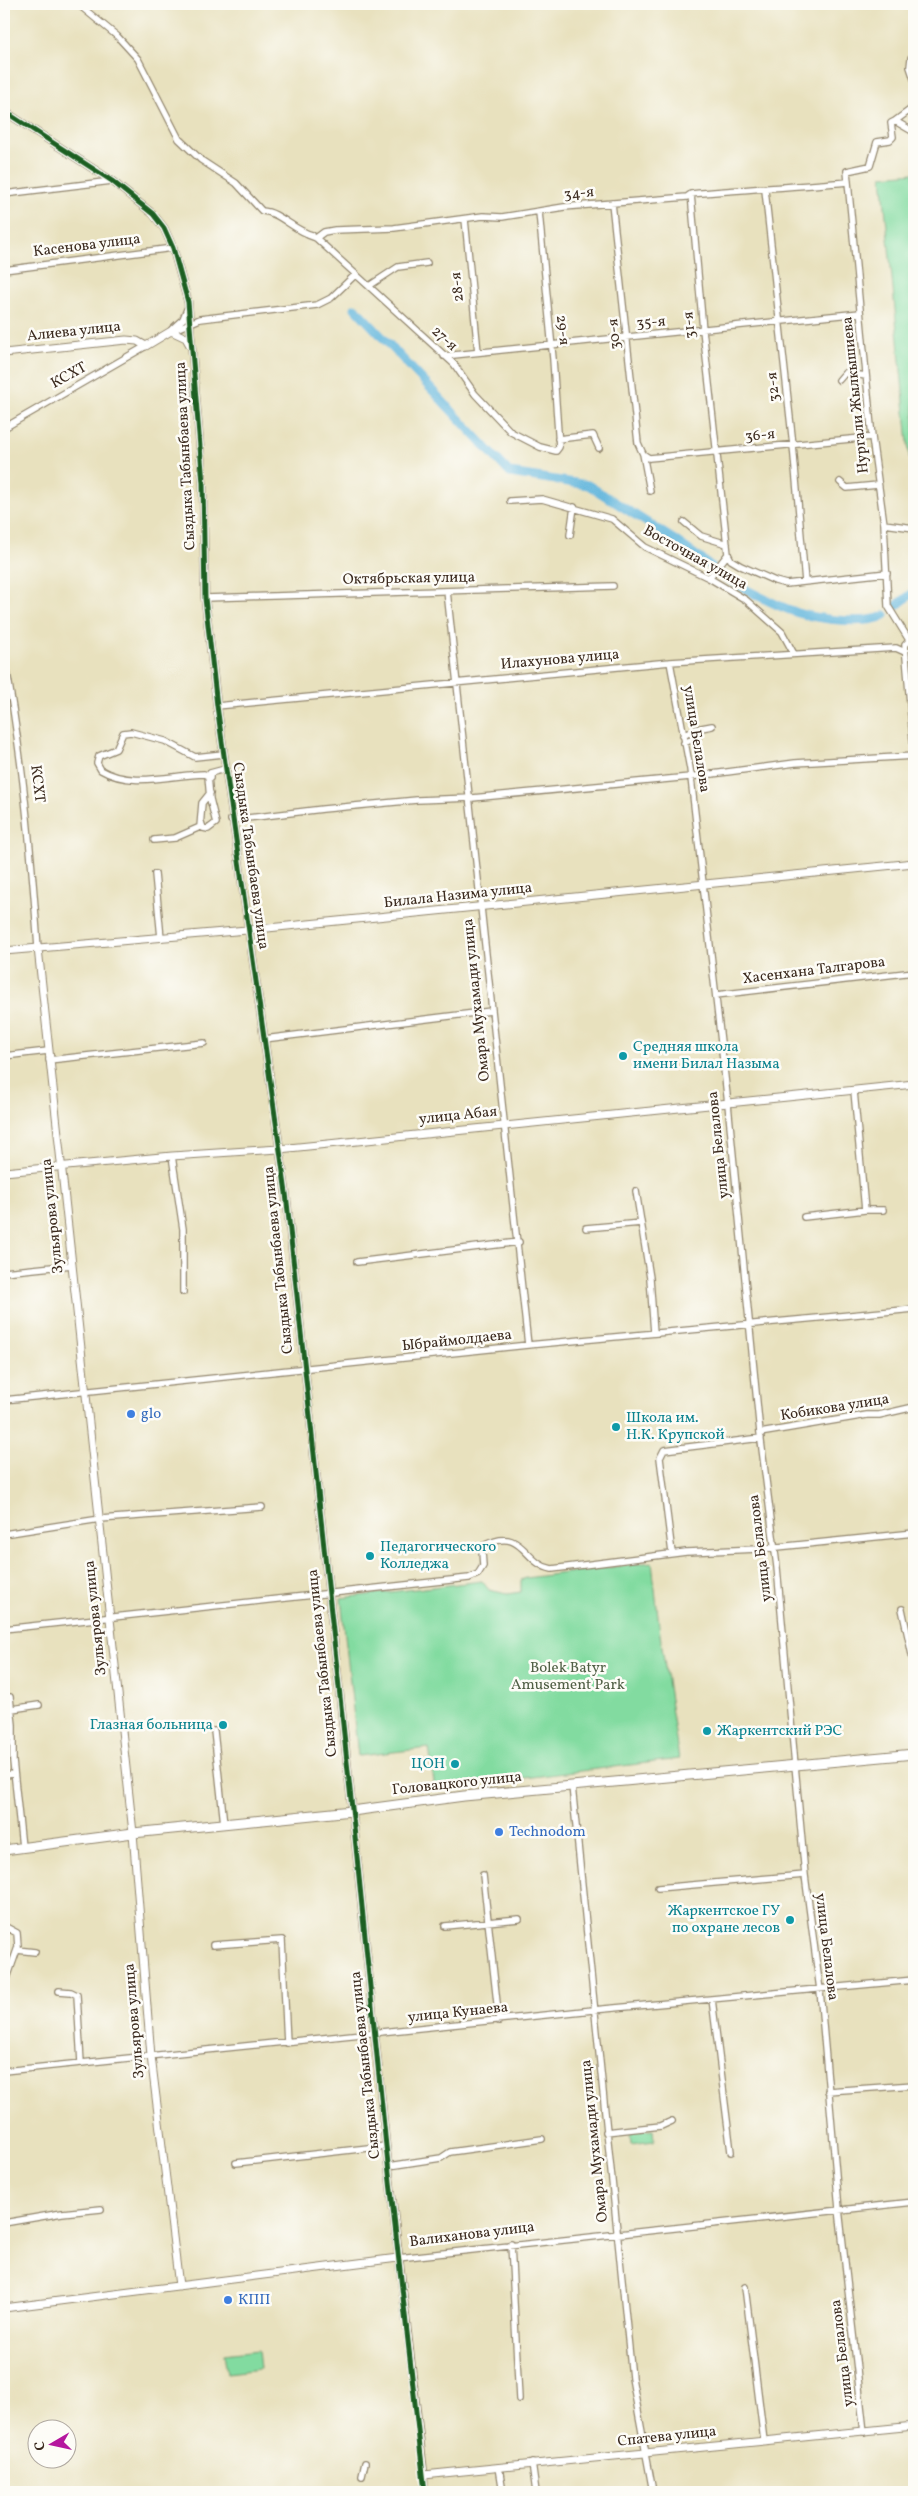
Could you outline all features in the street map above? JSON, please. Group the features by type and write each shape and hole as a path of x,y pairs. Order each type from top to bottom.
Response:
{"main road":[{"name":"Головацкого улица","path":"4,1850 133,1833 352,1811 464,1796 914,1754"}],"street":[{"path":"78,4 117,36 138,59 178,138 201,160 236,183 262,211 269,211 293,228 308,235 318,236"},
{"path":"911,58 910,67 914,79"},
{"path":"847,182 847,171 870,166 877,142 890,140 893,137 891,123 914,107"},
{"name":"Сыздыка Табынбаева улица","path":"6,114 112,181 153,214 164,228 174,248 188,302 204,483 205,598 225,770 286,1193 376,2033 386,2146 425,2492"},
{"path":"895,120 914,132"},
{"path":"4,194 112,181"},
{"name":"34-я","path":"318,236 335,230 402,227 682,197 691,194 745,189 765,190 847,182"},
{"name":"Нургали Жылкышиева","path":"847,182 872,437 884,524 888,606 912,638"},
{"name":"32-я","path":"765,190 793,445 805,582"},
{"name":"31-я","path":"691,194 690,203 703,330 728,554"},
{"path":"682,197 688,199 690,203"},
{"name":"30-я","path":"612,203 638,443 643,454 650,491"},
{"name":"29-я","path":"539,212 552,345 558,439 556,452"},
{"name":"28-я","path":"465,219 478,352"},
{"name":"27-я","path":"318,236 356,274 454,364 475,394 511,432 540,447 556,452"},
{"name":"Касенова улица","path":"4,270 174,248"},
{"path":"370,286 398,267 427,262"},
{"path":"171,330 200,319 316,305 331,298 356,274"},
{"path":"146,346 171,330 186,315 188,302"},
{"name":"35-я","path":"444,356 860,313"},
{"path":"171,330 186,338 192,349"},
{"name":"Алиева улица","path":"4,353 126,340 137,341 146,346"},
{"name":"КСХТ","path":"4,428 146,346"},
{"path":"839,380 845,373 866,376"},
{"path":"558,439 593,435 599,448"},
{"name":"36-я","path":"649,458 872,437"},
{"path":"643,454 649,458 644,464"},
{"path":"840,482 848,488 878,485"},
{"name":"Восточная улица","path":"510,501 542,499 612,520 645,547 709,578 753,607 782,632 794,654"},
{"path":"570,535 574,508"},
{"path":"684,522 701,536 727,544"},
{"path":"884,524 914,528"},
{"path":"709,578 728,554 731,560 774,581 786,584 887,573"},
{"name":"Октябрьская улица","path":"205,598 612,586"},
{"name":"Омара Мухамади улица","path":"447,591 467,798 528,1345"},
{"path":"912,638 905,645 905,652 914,752"},
{"name":"Илахунова улица","path":"217,706 455,681 670,662 896,648 905,652"},
{"name":"КСХТ","path":"4,655 13,702 26,796 38,948"},
{"name":"улица Белалова","path":"670,662 690,777 728,1104 760,1435 774,1547 804,1875 820,1990 839,2209 864,2432"},
{"path":"683,736 701,728 712,726"},
{"path":"684,743 698,737 701,728"},
{"path":"201,822 203,828 208,829 216,823 208,776 204,774 154,779 121,778 100,770 97,763 99,756 116,748 123,733 131,732 176,745 195,756 223,754"},
{"path":"232,820 323,808 467,798 690,777 803,762 856,761 914,756"},
{"path":"154,840 186,834 200,827 202,803 210,793 210,773 225,770"},
{"name":"Билала Назима улица","path":"4,950 247,930 702,886 914,863"},
{"path":"155,874 161,938"},
{"name":"Зульярова улица","path":"38,948 84,1391 100,1518 133,1833 151,2056 178,2286"},
{"name":"Хасенхана Талгарова","path":"716,996 914,972"},
{"path":"264,1039 491,1011"},
{"path":"49,1060 204,1043"},
{"path":"4,1056 48,1051"},
{"name":"улица Абая","path":"4,1172 61,1165 279,1149 914,1084"},
{"path":"854,1091 865,1210"},
{"path":"172,1156 183,1228 183,1292"},
{"path":"636,1192 650,1278 654,1333"},
{"path":"804,1217 865,1210 883,1210"},
{"path":"586,1228 641,1223"},
{"path":"357,1262 518,1242"},
{"path":"4,1272 72,1265"},
{"name":"Ыбраймолдаева","path":"4,1400 528,1345 914,1309"},
{"name":"Кобикова улица","path":"672,1553 660,1458 664,1450 760,1435 867,1415 879,1415 914,1407"},
{"path":"4,1534 100,1518 262,1507"},
{"path":"4,1629 469,1578 478,1574 484,1566 482,1552 485,1545 503,1540 512,1540 522,1545 539,1563 552,1569 672,1553 774,1547 914,1533"},
{"path":"902,1609 914,1664"},
{"path":"10,1697 14,1774 22,1847"},
{"path":"4,1707 12,1709 39,1705"},
{"path":"214,1731 224,1824"},
{"path":"4,1737 13,1738"},
{"path":"4,1775 14,1774"},
{"name":"Омара Мухамади улица","path":"572,1786 593,2010 632,2378 650,2484 653,2492"},
{"path":"483,1875 499,2021"},
{"path":"658,1888 804,1875"},
{"path":"445,1926 519,1919"},
{"path":"4,1926 17,1933 17,1950 4,1987"},
{"path":"213,1945 282,1940 288,2043"},
{"path":"17,1950 35,1952"},
{"name":"улица Кунаева","path":"4,2071 593,2010 914,1980"},
{"path":"59,1991 77,1994 81,2063"},
{"path":"712,1999 731,2152"},
{"path":"828,2091 914,2085"},
{"path":"606,2132 661,2126 672,2121"},
{"path":"389,2166 441,2158 450,2152 542,2139"},
{"path":"236,2163 386,2146"},
{"name":"Валиханова улица","path":"4,2308 510,2244 914,2202"},
{"path":"4,2223 62,2213 101,2209"},
{"path":"510,2244 519,2399"},
{"path":"745,2287 764,2441"},
{"name":"Спатева улица","path":"424,2475 914,2426"},
{"path":"362,2476 365,2463"},
{"path":"532,2463 536,2492"},
{"path":"500,2467 502,2492"},
{"path":"646,2492 650,2484"}],"green space":[{"path":"914,173 914,517 909,492 911,474 882,176"},
{"name":"Bolek Batyr Amusement Park","path":"652,1562 660,1634 679,1759 435,1789 429,1748 358,1756 341,1598 482,1581 489,1590 507,1594 521,1592 521,1580 526,1578"},
{"path":"653,2130 654,2141 631,2144 630,2132"},
{"path":"258,2350 260,2369 227,2373 224,2354"}],"waterway":[{"path":"355,308 510,473 588,485 673,539 712,567"},
{"path":"718,572 757,595 798,613 855,621 885,615"},
{"path":"896,606 914,592"}],"cycle path":[{"path":"4,111 112,181 153,214 164,228 173,248 188,302 203,483 205,598 217,706 286,1193 386,2146 425,2492"}],"place":[{"name":"Средняя школа имени Билал Назыма","path":"623,1056"},
{"name":"glo","path":"131,1414"},
{"name":"Школа им. Н.К. Крупской","path":"616,1427"},
{"name":"Педагогического Колледжа","path":"370,1556"},
{"name":"Глазная больница","path":"223,1725"},
{"name":"Жаркентский РЭС","path":"707,1731"},
{"name":"ЦОН","path":"455,1764"},
{"name":"Technodom","path":"499,1832"},
{"name":"Жаркентское ГУ по охране лесов","path":"790,1920"},
{"name":"КПП","path":"228,2300"}]}
